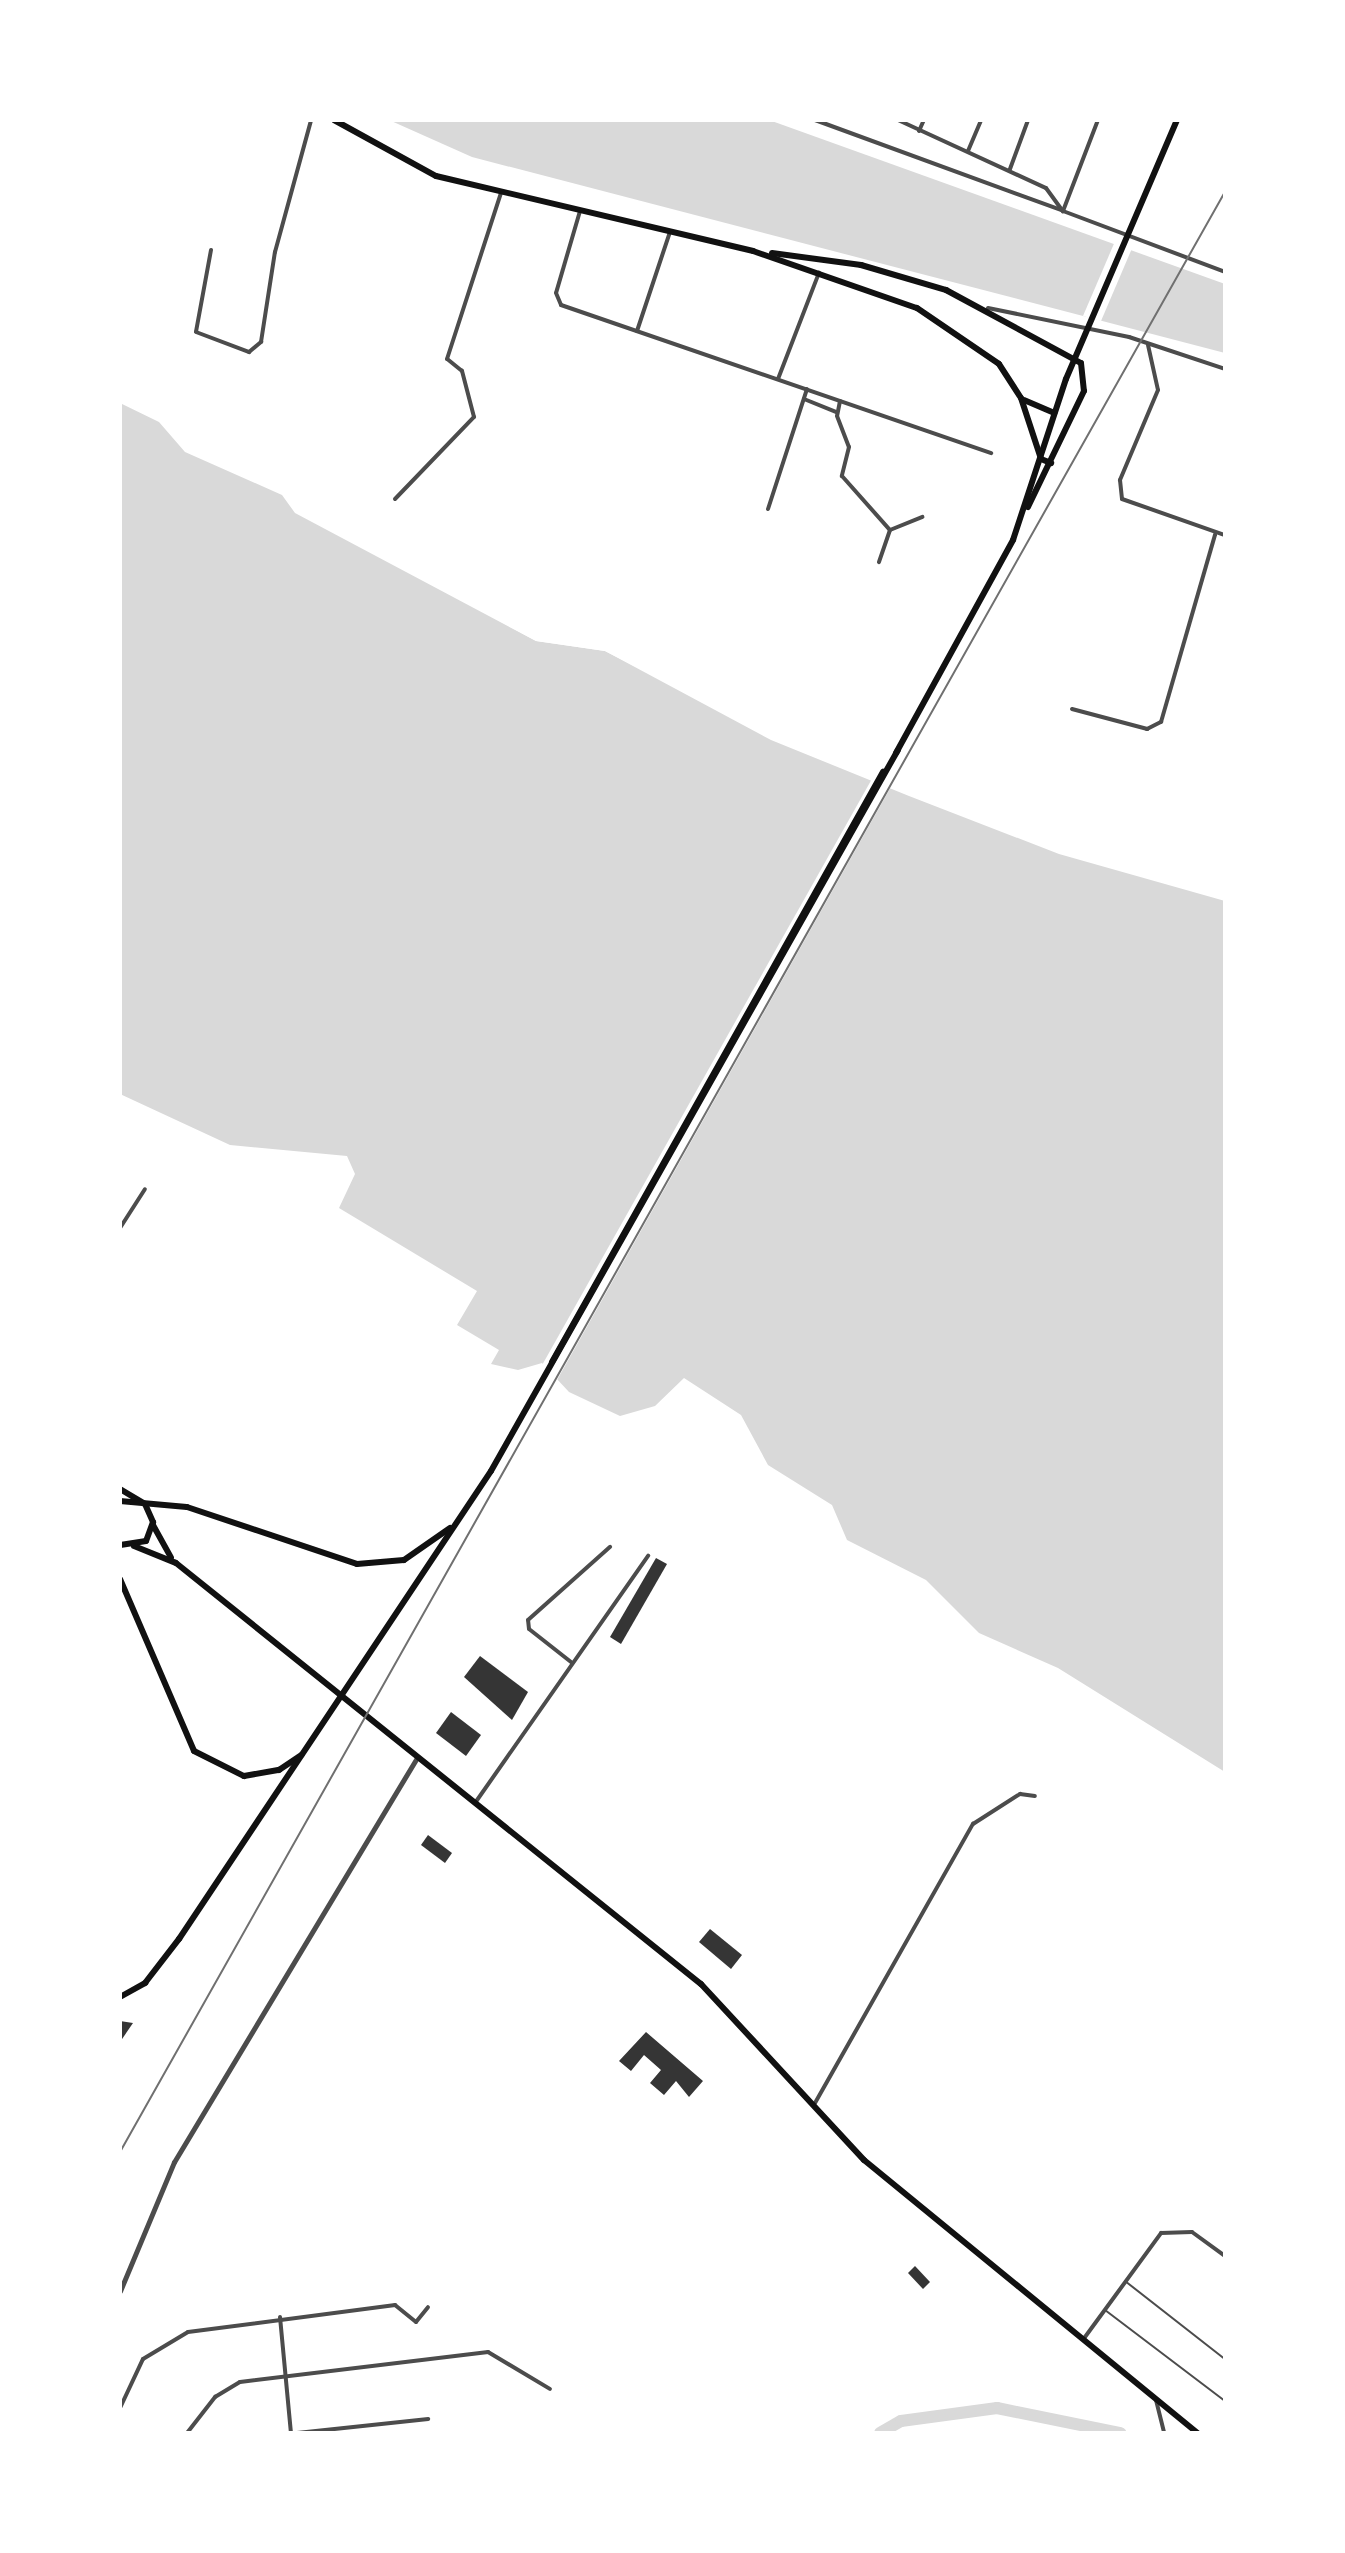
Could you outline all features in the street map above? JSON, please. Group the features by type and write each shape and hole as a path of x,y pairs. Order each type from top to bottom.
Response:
{"main road":[{"path":"334,120 407,164 501,193 753,251 819,272 951,326 999,364 1021,398 1041,459"},
{"path":"1028,507 1066,379 1177,120"},
{"path":"120,1997 145,1983 310,1746 518,1426 989,587 1084,391 1086,372 1064,351 988,308 861,265 753,251"},
{"path":"1021,398 1054,413"},
{"path":"1041,459 1051,463"},
{"path":"120,1489 139,1499 374,1565 417,1555 465,1510"},
{"path":"120,1501 139,1499"},
{"path":"139,1499 176,1563"},
{"path":"134,1546 153,1525"},
{"path":"120,1545 134,1546 176,1563 701,1984 815,2103 864,2160 1085,2337 1198,2433"},
{"path":"120,1579 194,1751 244,1776 279,1770 310,1746"}],"street":[{"path":"211,250 196,332 249,352 261,342 275,252 311,120"},
{"path":"815,120 1189,261 1225,271"},
{"path":"898,120 1010,169 1052,192 1063,211"},
{"path":"919,131 924,120"},
{"path":"967,152 981,120"},
{"path":"1010,169 1028,120"},
{"path":"1063,211 1098,120"},
{"path":"395,499 474,417 462,371 447,359 501,193"},
{"path":"580,211 558,302 991,453"},
{"path":"637,331 670,232"},
{"path":"778,379 819,272"},
{"path":"988,308 1005,306 1225,369"},
{"path":"1148,345 1158,390 1120,493 1129,506 1215,535 1225,535"},
{"path":"768,509 807,389"},
{"path":"804,399 837,412"},
{"path":"840,401 837,412 849,447 842,476 890,530"},
{"path":"879,562 890,530 922,517"},
{"path":"1072,709 1155,727 1215,535"},
{"path":"120,1228 145,1189"},
{"path":"571,1662 529,1629 528,1620 610,1547"},
{"path":"475,1803 648,1556"},
{"path":"120,2291 174,2162 417,1757"},
{"path":"815,2103 973,1824 1020,1794 1035,1796"},
{"path":"1085,2337 1103,2309 1169,2230 1201,2236 1225,2256"},
{"path":"120,2408 152,2350 205,2326 395,2305 416,2322 428,2307"},
{"path":"280,2317 294,2433 428,2419"},
{"path":"187,2433 231,2386 488,2352 550,2389"},
{"path":"1155,2396 1164,2432"}],"lane":[{"path":"1125,2281 1225,2359"},
{"path":"1103,2309 1225,2401"}],"shaded area":[{"path":"389,120 769,120 1225,284 1225,353 472,157"},
{"path":"120,403 159,422 185,452 282,495 295,513 536,641 605,651 771,740 909,796 1059,854 1225,901 1225,1772 1058,1668 979,1633 926,1580 847,1540 832,1505 768,1465 741,1415 684,1378 655,1406 620,1416 569,1392 542,1363 518,1370 491,1364 499,1350 457,1325 477,1291 339,1208 355,1174 347,1156 230,1145 120,1094"}],"pier":[{"path":"1116,239 1133,246 1101,321 1083,316"},
{"path":"342,535 538,637 606,647 773,737 605,651 536,641"},
{"path":"873,777 892,785 557,1380 541,1367"}],"building":[{"path":"656,1558 667,1564 621,1644 610,1637"},
{"path":"480,1656 528,1692 512,1720 464,1677"},
{"path":"451,1712 481,1735 466,1756 436,1733"},
{"path":"428,1835 452,1853 445,1863 421,1845"},
{"path":"710,1929 742,1955 731,1969 699,1942"},
{"path":"120,2021 133,2023 120,2042"},
{"path":"646,2032 703,2081 689,2097 676,2081 664,2095 650,2083 661,2070 644,2055 631,2071 619,2061"},
{"path":"915,2266 930,2282 923,2289 908,2273"}],"waterway":[{"path":"880,2433 901,2421 997,2408 1120,2433"}],"railway":[{"path":"120,2152 1225,192"}]}
